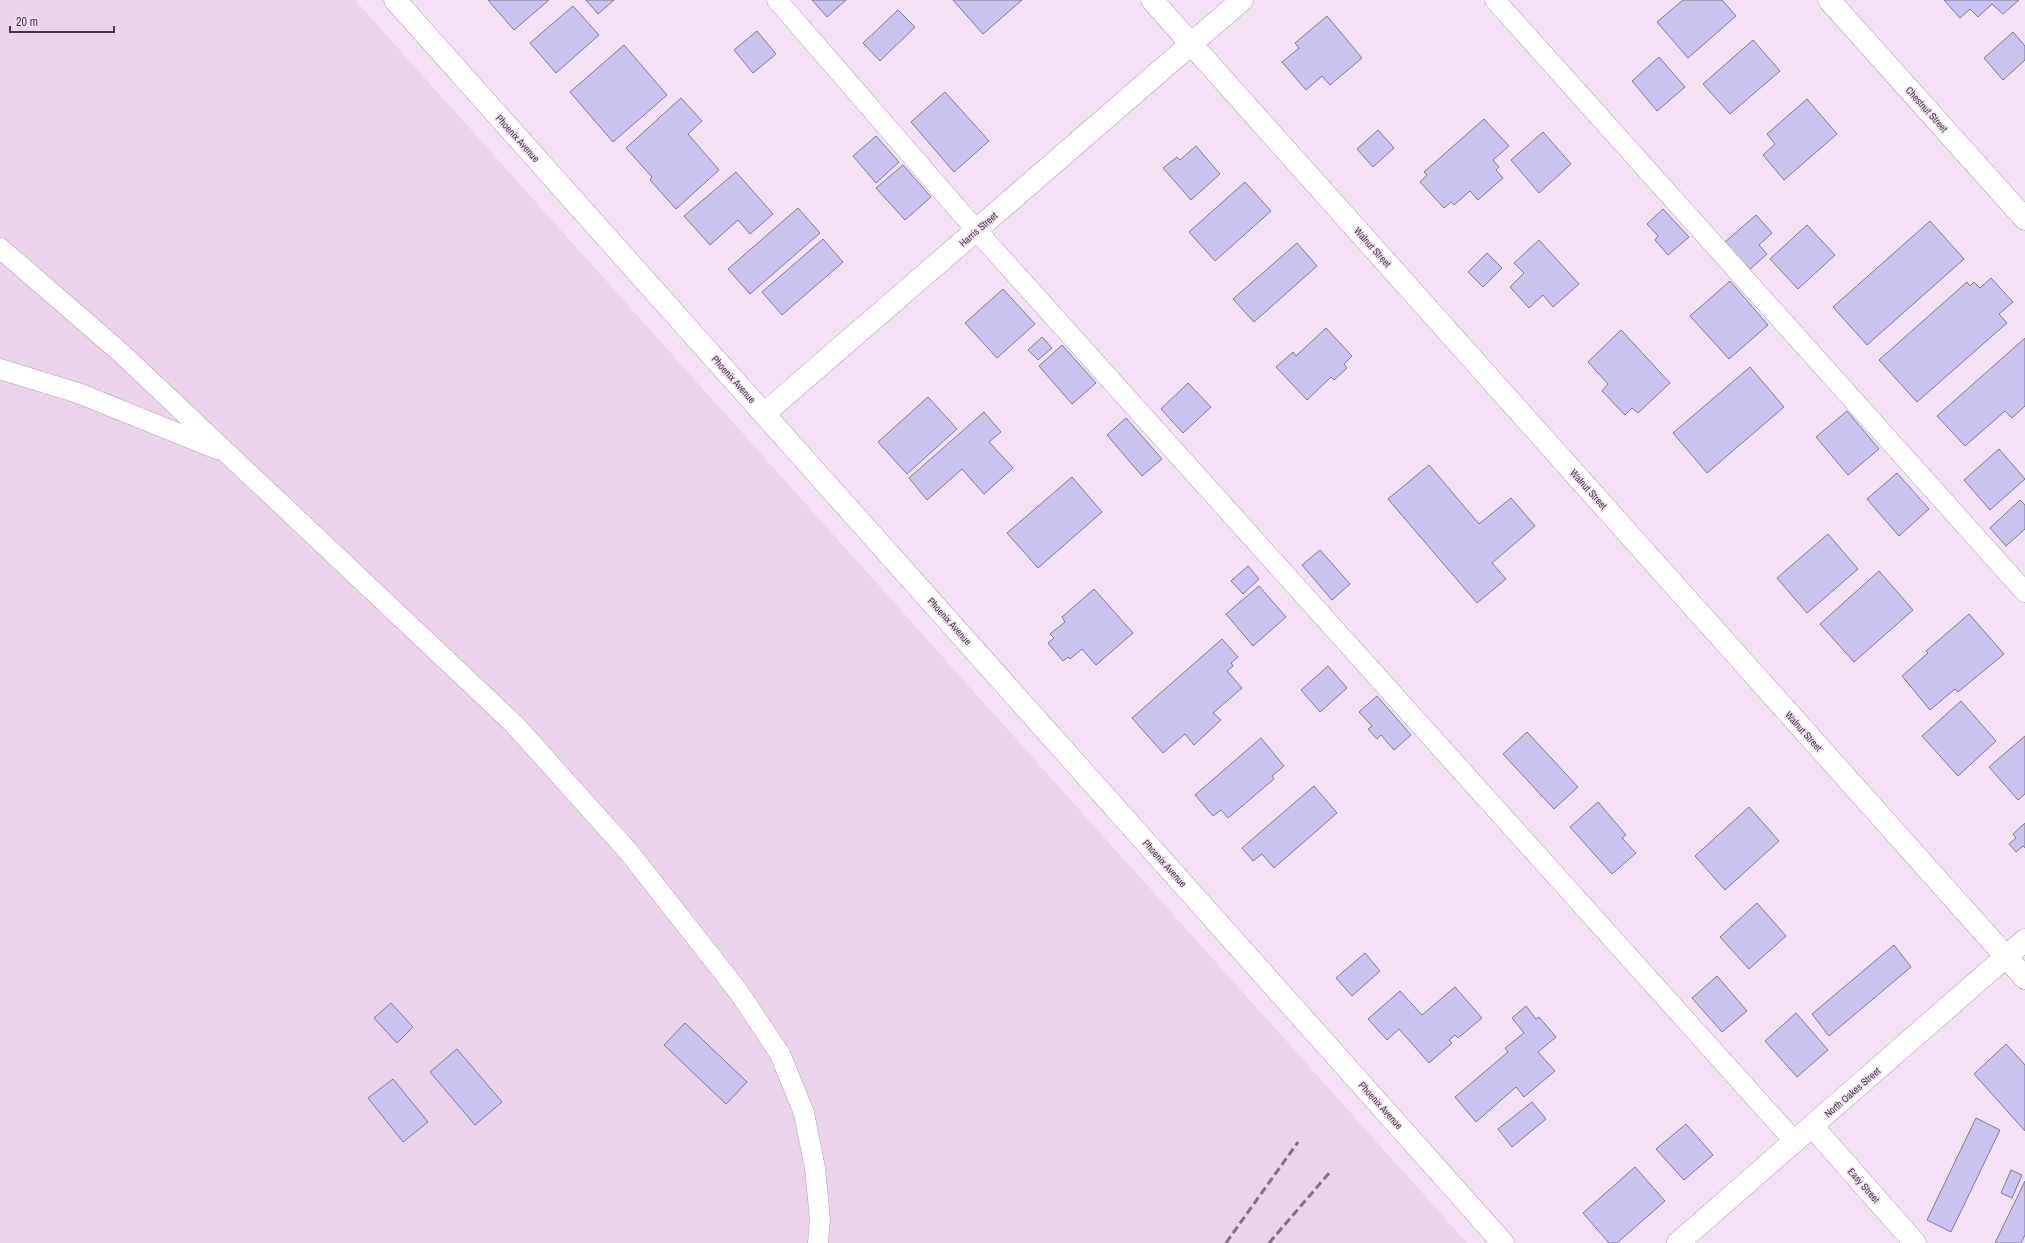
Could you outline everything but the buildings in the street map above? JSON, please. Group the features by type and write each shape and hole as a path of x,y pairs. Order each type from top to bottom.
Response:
{"street":[{"name":"Phoenix Avenue","path":"395,0 1504,1243"},
{"name":"Walnut Street","path":"1152,0 2025,978"},
{"name":"Harris Street","path":"765,413 1192,45 1242,0"},
{"name":"Chestnut Street","path":"1829,0 2025,219"},
{"name":"North Oakes Street","path":"1678,1243 1813,1127 2025,940"},
{"name":"Easy Street","path":"1813,1127 1915,1243"}],"lane":[{"path":"778,0 976,230 1795,1142"},
{"path":"1495,0 2025,592"},
{"path":"0,248 120,352 514,724 628,851 738,991 780,1054 804,1113 816,1168 820,1219 818,1243"},
{"path":"0,369 78,394 228,453"}],"shaded area":[{"path":"0,0 355,0 1467,1243 0,1243"}],"railway":[{"path":"1226,1243 1298,1142"},
{"path":"1269,1243 1330,1172"}]}
